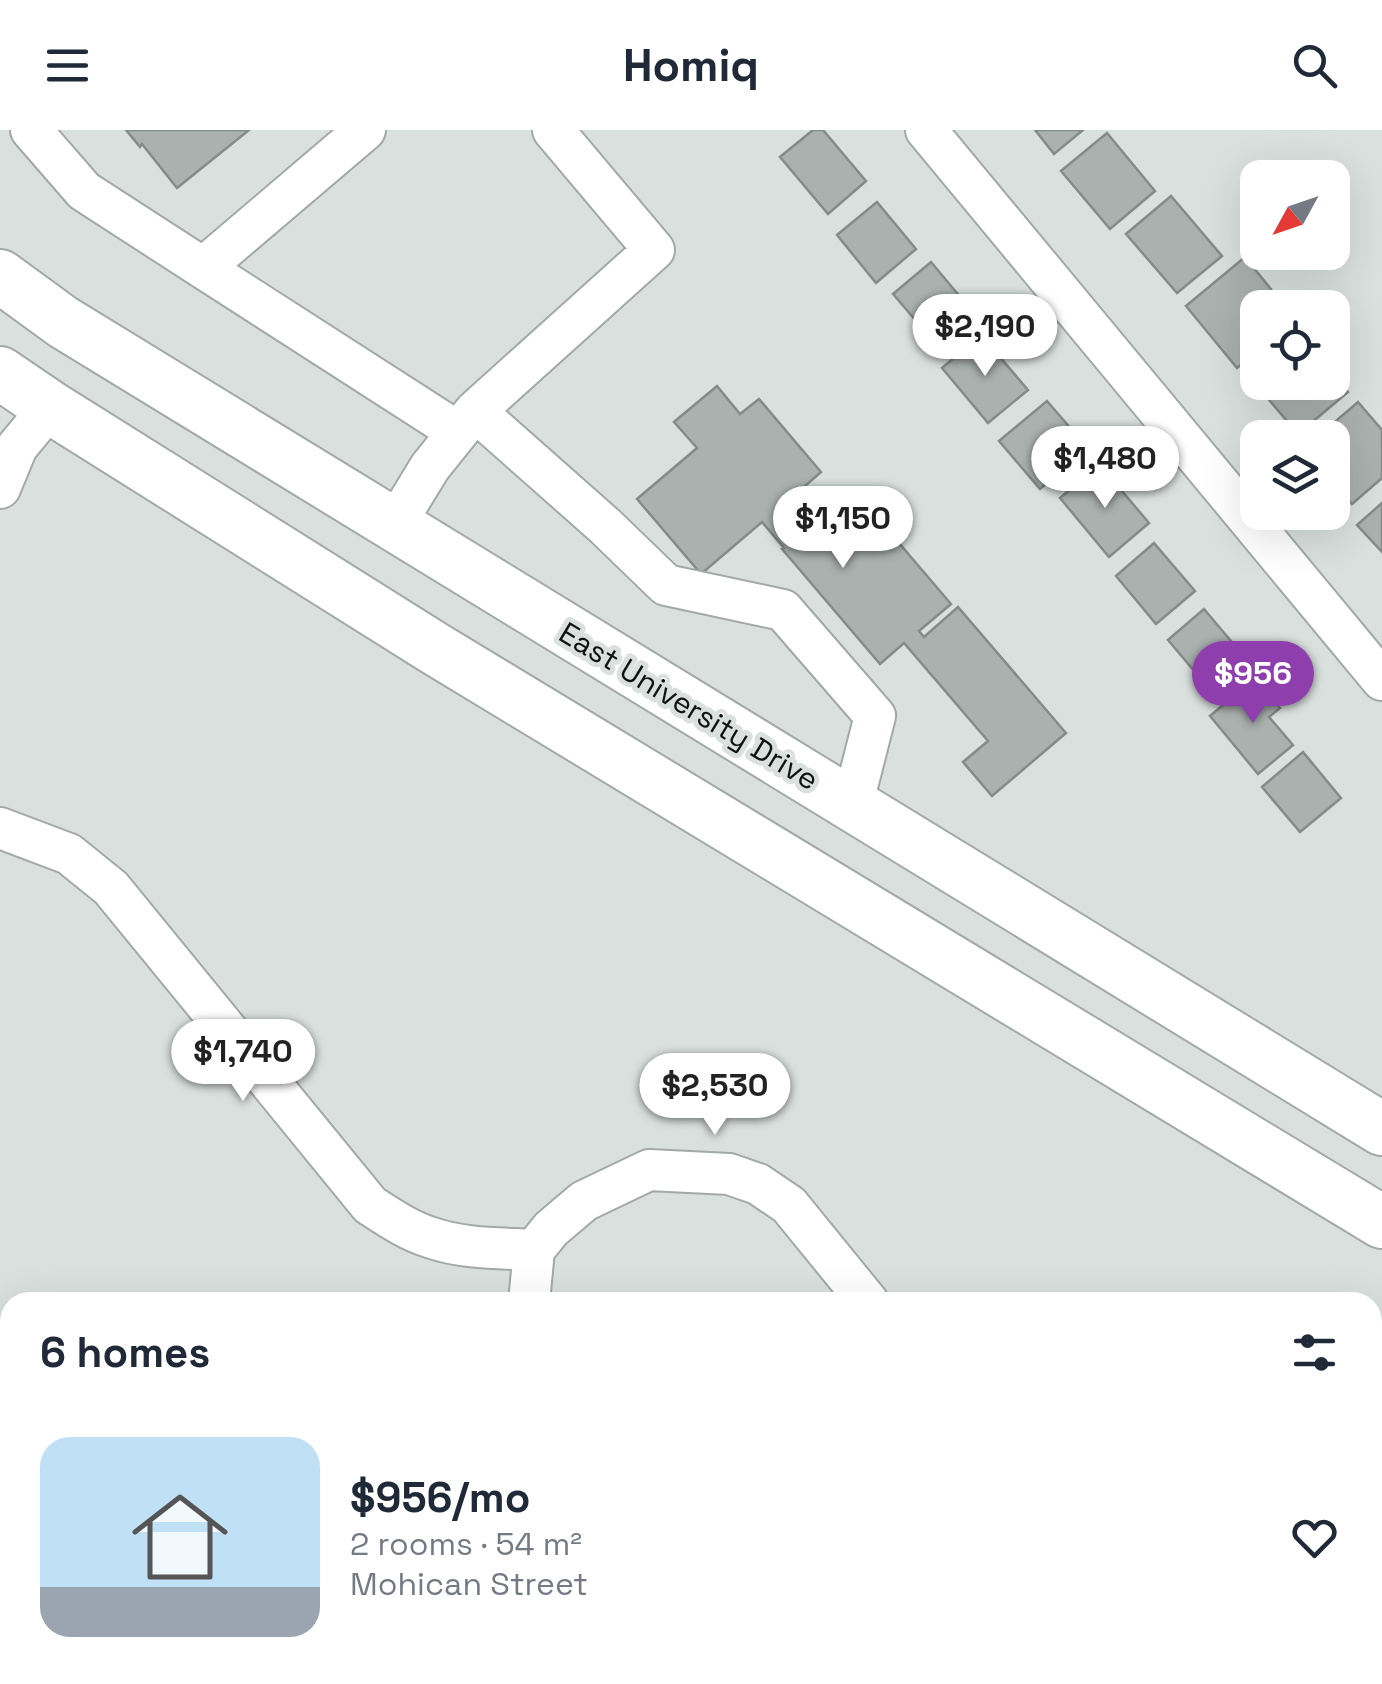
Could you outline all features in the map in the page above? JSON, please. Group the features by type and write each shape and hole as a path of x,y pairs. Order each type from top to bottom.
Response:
{"main road":[{"name":"East University Drive","path":"0,276 63,322 1382,1128"},
{"path":"0,373 434,648 1382,1222"}],"street":[{"path":"31,130 84,191 203,268 467,422 605,526 666,584 784,610 876,716 852,806"},
{"path":"203,268 365,130"},
{"path":"394,526 430,468 467,422 654,250 553,130"},
{"path":"926,130 1382,680"},
{"path":"0,488 17,448 50,406"},
{"path":"0,828 68,854 112,888 370,1205 402,1226 434,1239 534,1250"},
{"path":"530,1292 534,1250 551,1229 584,1202 649,1170 729,1174 758,1184 790,1205 860,1292"}],"building":[{"path":"126,130 249,130 177,188"},
{"path":"813,130 823,130 866,181 828,214 780,157"},
{"path":"1035,130 1083,130 1054,154"},
{"path":"1107,133 1155,191 1110,229 1061,171"},
{"path":"1171,196 1222,256 1177,293 1126,234"},
{"path":"877,202 916,249 876,283 837,235"},
{"path":"1240,261 1240,270 1255,270 1272,290 1240,290 1237,368 1186,306"},
{"path":"931,262 977,317 940,349 893,294"},
{"path":"981,335 1028,390 988,423 942,368"},
{"path":"717,386 740,414 759,399 821,472 790,499 812,524 853,489 951,604 919,631 924,637 958,607 1066,733 992,796 963,762 988,741 904,643 880,664 762,522 701,574 637,499 697,448 674,422"},
{"path":"1269,400 1338,400 1315,420 1286,420"},
{"path":"1047,401 1079,438 1063,451 1072,462 1040,489 999,441"},
{"path":"1358,402 1382,430 1382,478 1352,504 1350,420 1337,420"},
{"path":"1100,465 1149,523 1109,557 1060,498"},
{"path":"1382,503 1382,552 1357,525"},
{"path":"1154,543 1195,591 1156,624 1116,576"},
{"path":"1204,609 1252,666 1216,697 1168,640"},
{"path":"1255,678 1280,708 1269,717 1293,745 1258,774 1210,716"},
{"path":"1303,752 1341,798 1300,832 1262,787"}]}
